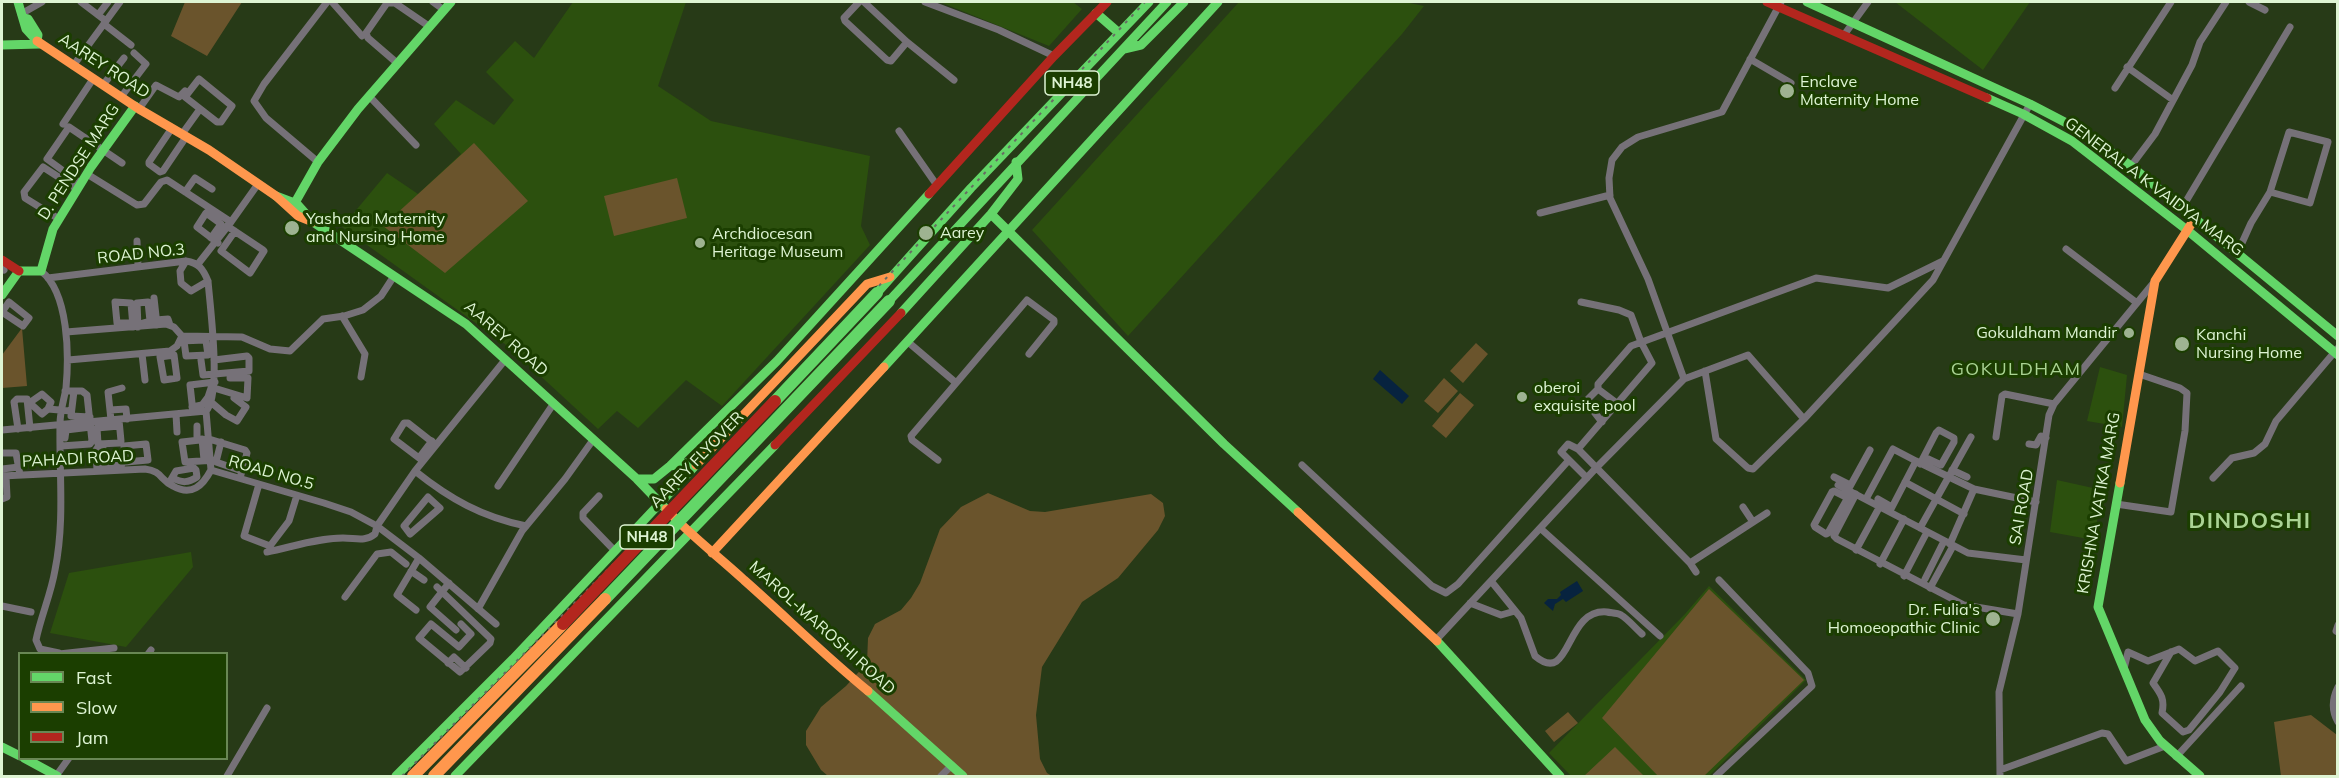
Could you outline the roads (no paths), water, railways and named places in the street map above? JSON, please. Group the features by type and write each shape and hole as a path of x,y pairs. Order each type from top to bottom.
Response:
{"main road":[{"path":"638,479 654,479 670,466 777,361 863,268 936,184 1107,2"},
{"path":"1096,14 1123,30 1128,14 1138,2"},
{"name":"NH48","path":"893,277 971,188 1149,2"},
{"name":"NH48","path":"1016,162 1167,2"},
{"path":"1126,46 1141,45 1184,2"},
{"path":"712,553 1218,2"},
{"name":"GENERAL A K VAIDYA MARG","path":"1807,2 2027,109 2187,230 2336,352"},
{"name":"GENERAL A K VAIDYA MARG","path":"1776,3 1844,35 2078,129 2131,166 2337,336"},
{"path":"293,207 318,162 369,96 447,6"},
{"path":"2,45 39,42 38,35 20,11"},
{"name":"AAREY ROAD","path":"39,42 276,196 283,196 293,207 311,216 313,222 466,324 638,479 660,503"},
{"name":"D. PENDSE MARG","path":"44,274 53,229 81,182 137,107"},
{"path":"455,777 892,323 991,214 1018,179 1016,162"},
{"name":"AAREY FLYOVER","path":"434,777 889,301 1016,162"},
{"path":"991,214 1224,444 1436,640 1560,777"},
{"name":"KRISHNA VATIKA MARG","path":"2195,218 2155,281 2098,607 2145,720 2165,746 2200,777"},
{"path":"2,266 19,272 44,274"},
{"path":"2,298 19,272"},
{"path":"396,777 513,659 867,284 893,277"},
{"name":"AAREY FLYOVER","path":"413,777 603,583 893,277"},
{"path":"670,466 698,461"},
{"name":"MAROL-MAROSHI ROAD","path":"660,503 689,534 802,631 835,664 963,777"},
{"path":"513,659 541,686"},
{"path":"2,749 18,754"},
{"path":"29,760 56,776"}],"street":[{"path":"20,11 42,2"},
{"path":"81,2 131,45"},
{"path":"98,15 114,2"},
{"path":"73,66 105,22 114,2"},
{"path":"318,162 266,118 254,101 264,84 327,2"},
{"path":"332,2 362,36"},
{"path":"433,2 447,6"},
{"path":"859,2 844,18 845,21 887,60 891,60 907,42"},
{"path":"864,2 907,42 954,80"},
{"path":"925,2 999,30 1054,56"},
{"path":"1844,35 1868,2"},
{"path":"2115,88 2171,2"},
{"path":"2131,166 2151,139 2174,100 2192,65 2200,42 2226,2"},
{"path":"2248,2 2265,10"},
{"path":"397,63 368,38 366,33 387,3 395,3 430,27"},
{"path":"1684,379 1648,279 1610,195 1608,178 1612,160 1622,147 1638,137 1722,112 1776,3"},
{"path":"2182,208 2290,27"},
{"path":"121,97 146,64 135,53"},
{"path":"63,124 98,82 124,58"},
{"path":"1750,59 1791,83"},
{"path":"2127,67 2174,100"},
{"path":"137,107 156,85 181,97 198,75"},
{"path":"199,79 232,106 219,123 200,109 185,97 199,79"},
{"path":"369,96 416,145"},
{"path":"180,133 160,172 149,164 200,109"},
{"path":"1705,371 1716,439 1748,468 1755,468 1804,419 1933,280 2027,109"},
{"path":"81,182 48,160 47,157 69,127 122,163"},
{"path":"899,131 936,184"},
{"path":"2237,254 2251,223 2270,192 2289,132 2328,142 2310,203 2270,192"},
{"path":"59,219 25,198 24,192 43,167 137,205 144,204 161,182 167,180 264,251 251,271 247,272 222,253 223,247 235,231"},
{"path":"185,192 195,178 212,189"},
{"path":"206,283 191,291 181,284 180,271 229,224 258,184"},
{"path":"1540,213 1610,195"},
{"path":"214,214 205,214 197,225 198,229 223,247"},
{"path":"213,240 221,225 214,214"},
{"path":"136,241 138,267"},
{"path":"2066,249 2137,303"},
{"path":"1602,422 1587,402 1598,389 1598,384 1631,346 1816,278 1888,288 1943,261"},
{"name":"ROAD NO.3","path":"44,274 190,263 205,272 211,335"},
{"path":"44,274 55,292 66,332 68,360 65,391 60,411 63,446"},
{"path":"68,360 143,357 171,353 182,340 211,335 242,337 270,349 290,351 323,319 363,310 381,296 394,276"},
{"name":"SAI ROAD","path":"2000,774 1999,692 2018,614 2036,502 2043,435 2049,415 2055,404 2155,281"},
{"path":"154,298 156,322"},
{"path":"938,460 912,440 911,436 1027,300 1054,320 1029,354"},
{"path":"121,326 116,322 114,303 116,301 131,303 135,325"},
{"path":"1578,449 1652,364 1629,313 1581,302"},
{"path":"342,316 365,354 361,377"},
{"path":"66,332 156,322 170,325 182,340 186,356 217,380"},
{"path":"193,410 206,411 217,380 211,335"},
{"path":"74,391 70,411 73,418 90,422 115,422 193,410 205,402 217,380 206,340 182,340"},
{"path":"908,342 955,382"},
{"path":"2213,478 2232,458 2254,453 2265,444 2276,421 2336,352"},
{"path":"159,355 163,379 176,379 175,356 171,353"},
{"path":"159,355 159,378"},
{"path":"1436,640 1596,468 1684,379 1748,355 1804,419"},
{"path":"143,357 145,380"},
{"path":"201,360 203,375 217,380"},
{"path":"267,552 311,542 343,538 369,539 375,534 377,526 421,460 505,360"},
{"path":"2116,504 2171,512 2185,431 2187,393 2180,388 2139,374"},
{"path":"193,410 190,385 217,380"},
{"path":"115,422 110,410 109,390 122,388"},
{"path":"1598,389 1618,404"},
{"path":"63,446 90,444 92,441 87,395 82,391 65,391"},
{"path":"1996,437 2000,405 2002,396 2005,394 2055,404"},
{"path":"17,426 14,402 16,399 27,399 30,425"},
{"path":"498,486 554,403"},
{"path":"48,409 70,411"},
{"path":"110,410 126,409 115,422"},
{"name":"ROAD NO.5","path":"206,411 202,434 211,470 241,474 259,484 351,512 377,526 419,558 496,624"},
{"path":"176,414 177,432"},
{"path":"54,652 40,649 37,636 55,569 61,517 64,432 90,422"},
{"path":"421,460 394,440 394,437 406,423 434,443"},
{"path":"2,430 30,425 72,427"},
{"path":"1891,509 1905,482 1939,430 1954,438 1941,465 1920,461"},
{"path":"202,434 246,451 241,474 210,460 184,462 181,443 202,434"},
{"path":"2029,444 2036,445 2043,435"},
{"path":"1904,576 1936,499 1971,437"},
{"path":"448,639 477,608 526,526 565,479 593,440"},
{"path":"210,460 221,442"},
{"path":"1587,478 1561,452 1568,444 1578,449 1690,563 1696,572"},
{"path":"146,445 148,459 131,466 126,461 125,446 146,445"},
{"path":"97,468 96,448 118,446 121,448 122,467"},
{"path":"1866,497 1893,449 1974,489 2036,502"},
{"path":"1870,450 1834,536 1880,564 1964,605 2018,614"},
{"path":"2,453 16,453 20,471"},
{"path":"1302,465 1432,585 1446,593 1458,584 1569,460"},
{"path":"144,461 145,469"},
{"name":"PAHADI ROAD","path":"3,476 20,471 62,473 131,466 158,473 183,489 193,489 200,487 211,470"},
{"path":"1952,470 1967,477"},
{"path":"415,471 453,500 483,514 526,526"},
{"path":"2,499 7,497 3,476"},
{"path":"1834,477 1852,492"},
{"path":"1905,482 1964,514"},
{"path":"259,484 244,536 270,546 289,521 297,495"},
{"path":"1838,485 1879,502 1923,530 1968,552 2026,560"},
{"path":"391,552 405,530 404,526 437,489"},
{"path":"1930,588 1974,489"},
{"path":"1834,490 1852,492 1828,533 1815,527 1834,490"},
{"path":"599,496 583,513 583,518 615,551"},
{"path":"405,530 412,533 440,508 430,498"},
{"path":"1856,550 1879,502"},
{"path":"1743,507 1754,522"},
{"path":"1690,563 1767,513"},
{"path":"1880,564 1904,519"},
{"path":"1540,528 1660,636"},
{"path":"1925,579 1949,544"},
{"path":"345,597 376,555 391,552 406,564"},
{"path":"416,610 397,595 419,558"},
{"path":"411,571 424,580"},
{"path":"1716,777 1812,686 1808,673 1719,580"},
{"path":"1491,581 1521,618 1535,656 1549,663 1557,662 1562,658 1576,629 1587,616 1596,611 1620,614 1642,634"},
{"path":"449,583 439,589 430,607 456,630"},
{"path":"439,589 491,640 460,672 419,638 431,624 459,647 470,635 461,624"},
{"path":"1470,603 1501,615 1515,611"},
{"path":"2,606 32,612"},
{"path":"2337,626 2337,632"},
{"path":"70,652 114,648"},
{"path":"2124,669 2128,652 2148,661 2179,648 2194,661 2218,651 2235,668 2194,727 2183,732 2162,713 2164,702 2162,695 2153,683 2171,652"},
{"path":"2176,757 2241,686"},
{"path":"2337,687 2333,708 2337,722"},
{"path":"227,777 267,708"},
{"path":"2000,774 2102,733 2108,734 2126,761 2165,746"},
{"path":"56,776 68,760"},
{"path":"941,777 952,765"}],"water":[{"path":"1380,370 1409,396 1402,404 1373,379"},
{"path":"1577,581 1583,591 1566,602 1563,599 1555,604 1553,611 1544,603 1548,599 1557,599 1561,595 1560,592"}],"railway":[{"path":"402,776 697,480 1145,2"}],"place":[{"name":"Enclave Maternity Home","path":"1787,91"},
{"name":"Yashada Maternity and Nursing Home","path":"292,228"},
{"name":"Aarey","path":"926,233"},
{"name":"Archdiocesan Heritage Museum","path":"700,243"},
{"name":"Gokuldham Mandir","path":"2129,333"},
{"name":"Kanchi Nursing Home","path":"2182,344"},
{"name":"oberoi exquisite pool","path":"1522,397"},
{"name":"Dr. Fulia's Homoeopathic Clinic","path":"1993,619"}],"district":[{"name":"GOKULDHAM","path":"2016,370"},
{"name":"DINDOSHI","path":"2250,521"}]}
